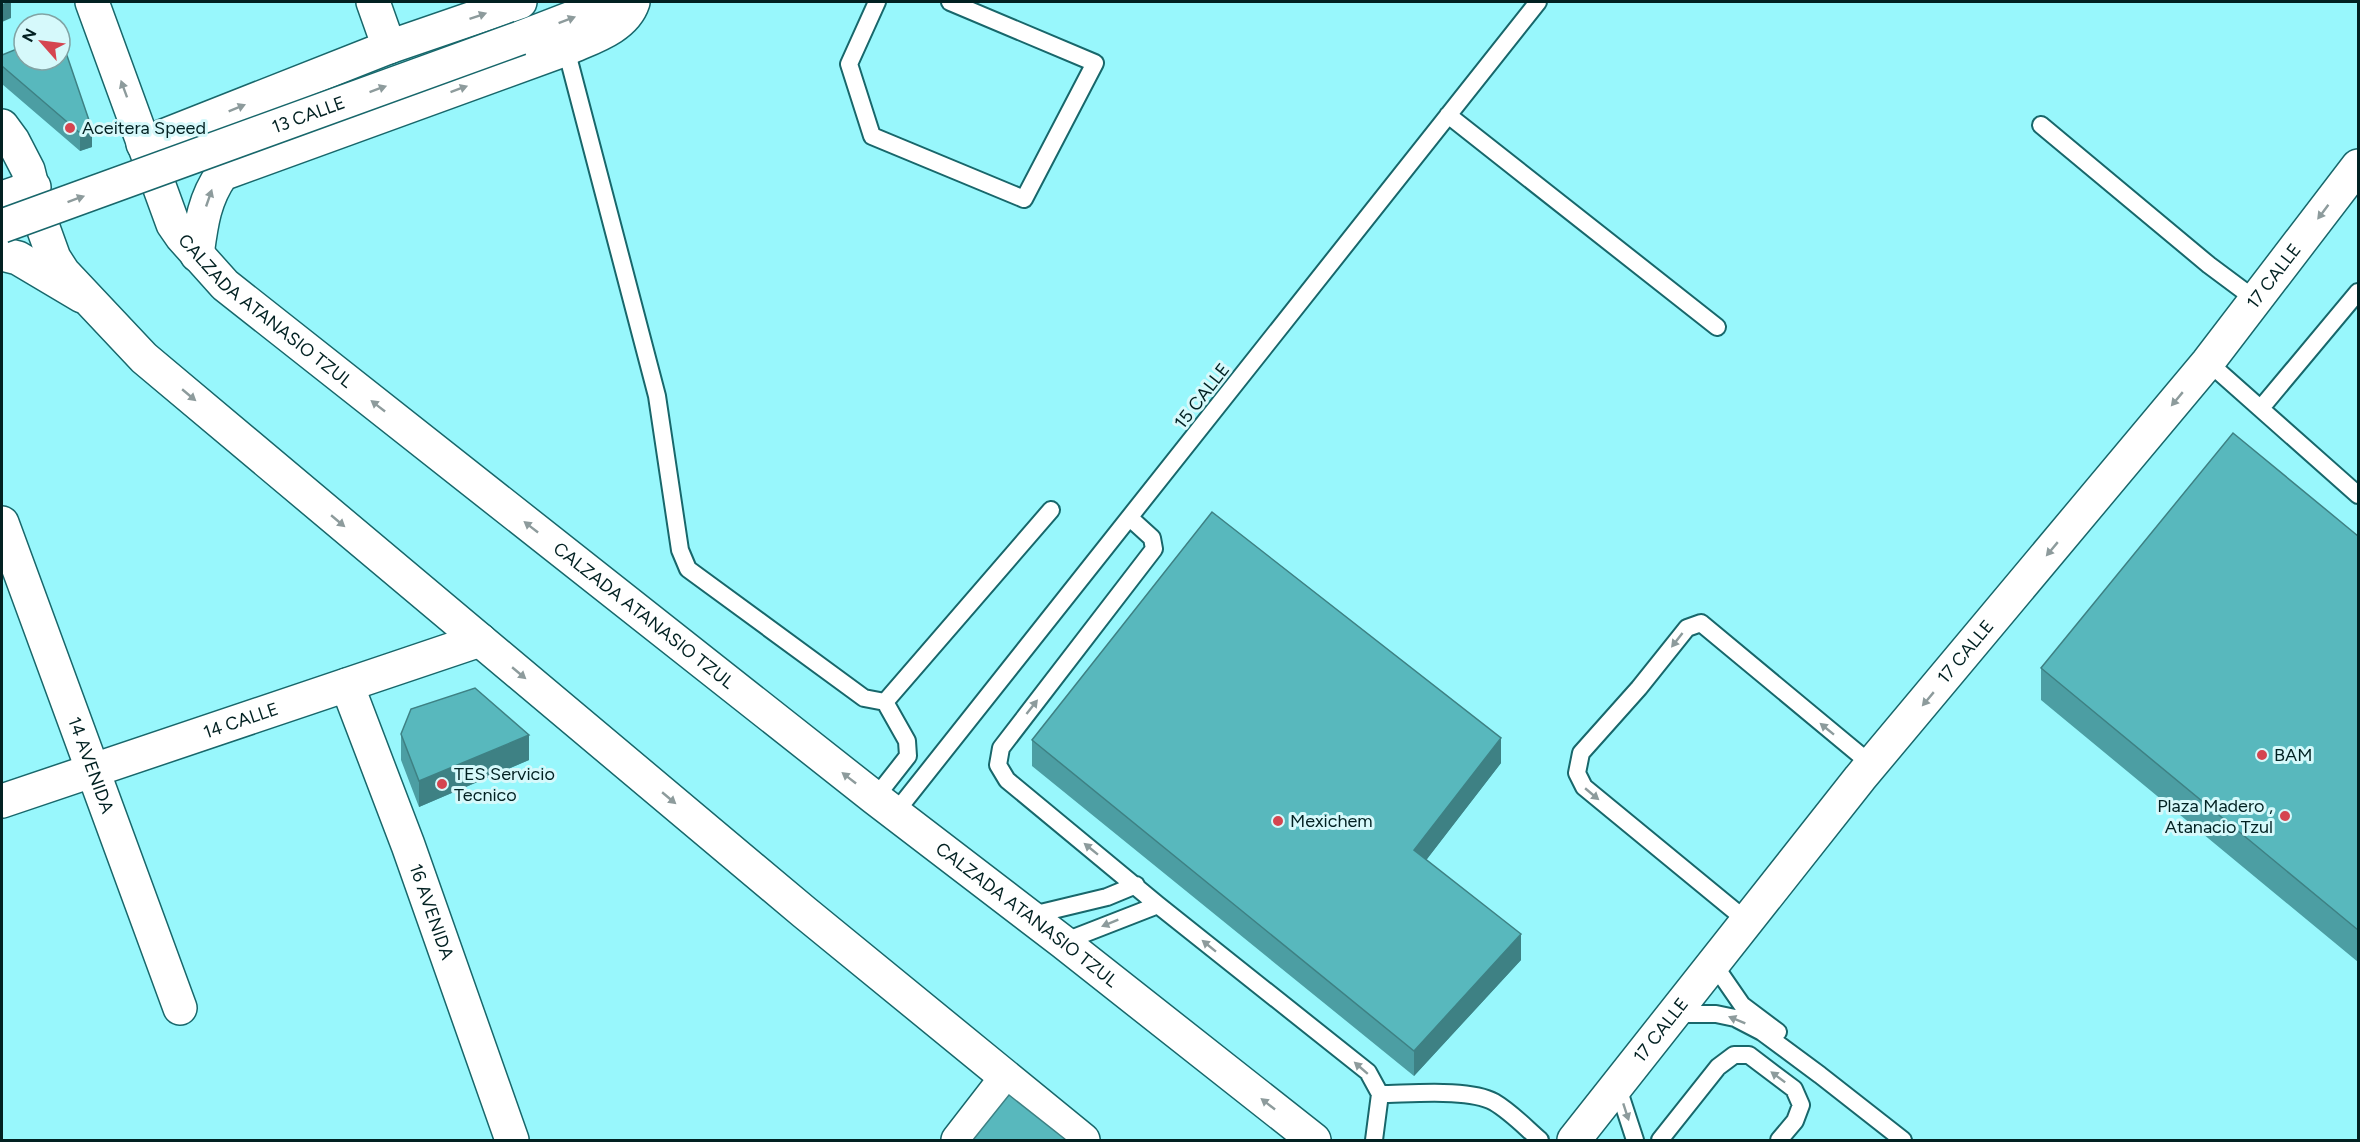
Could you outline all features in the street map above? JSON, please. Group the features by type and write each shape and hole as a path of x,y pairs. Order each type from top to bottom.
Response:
{"street":[{"name":"CALZADA ATANASIO TZUL","path":"92,2 172,224 197,255 235,292 885,806 1063,942 1314,1140"},
{"path":"373,2 389,47"},
{"name":"13 CALLE","path":"143,144 389,47 520,2"},
{"name":"13 CALLE","path":"2,226 613,2"},
{"name":"13 CALLE","path":"197,255 201,221 211,189 222,174 566,49 614,27 631,8 633,2"},
{"path":"2,126 28,170 41,222 54,258 63,272 144,358 1083,1140"},
{"name":"17 CALLE","path":"1574,1140 1860,778 2208,362 2358,166"},
{"path":"2,198 34,187"},
{"path":"2,254 27,262 95,304"},
{"name":"14 AVENIDA","path":"2,523 180,1008"},
{"name":"14 CALLE","path":"2,801 480,640"},
{"name":"16 AVENIDA","path":"347,685 408,845 512,1140"},
{"path":"958,1140 1006,1078"}],"lane":[{"path":"877,2 849,64 873,136 1024,200 1095,63 950,2"},
{"name":"15 CALLE","path":"885,806 1130,518 1538,2"},
{"path":"566,49 657,396 680,550 688,569 864,698 885,702 907,741 908,756 885,806"},
{"path":"1448,116 1717,327"},
{"path":"2041,125 2209,265 2256,300"},
{"path":"2261,408 2358,292"},
{"path":"2208,362 2358,495"},
{"path":"885,702 1051,510"},
{"path":"1130,518 1152,537 1154,549 1001,748 998,765 1007,780 1158,905 1368,1072 1380,1094 1374,1140"},
{"path":"1747,921 1584,787 1576,773 1581,753 1639,688 1687,628 1701,623 1872,765"},
{"path":"1028,916 1107,897 1136,885"},
{"path":"1063,942 1158,905"},
{"path":"1713,963 1742,1005 1805,1054 1820,1075"},
{"path":"1673,1014 1716,1014 1735,1017 1762,1032 1903,1140"},
{"path":"1660,1140 1718,1067 1734,1055 1749,1055 1794,1089 1801,1106 1795,1121 1779,1140"},
{"path":"1617,1084 1635,1140"},
{"path":"1380,1094 1482,1097 1507,1110 1540,1140"}],"building":[{"path":"12,51 12,72 72,70 92,129 80,133 2,66 2,55"},
{"path":"2233,433 2358,536 2358,930 2041,668"},
{"name":"Mexichem","path":"1212,512 1501,738 1414,850 1521,934 1414,1051 1032,740"},
{"path":"475,688 529,735 419,781 401,734 411,709"},
{"path":"1009,1095 1066,1140 973,1140"}],"place":[{"name":"Aceitera Speed","path":"70,128"},
{"name":"BAM","path":"2262,755"},
{"name":"TES Servicio Tecnico","path":"442,784"},
{"name":"Plaza Madero , Atanacio Tzul","path":"2285,816"},
{"name":"Mexichem","path":"1278,821"}]}
